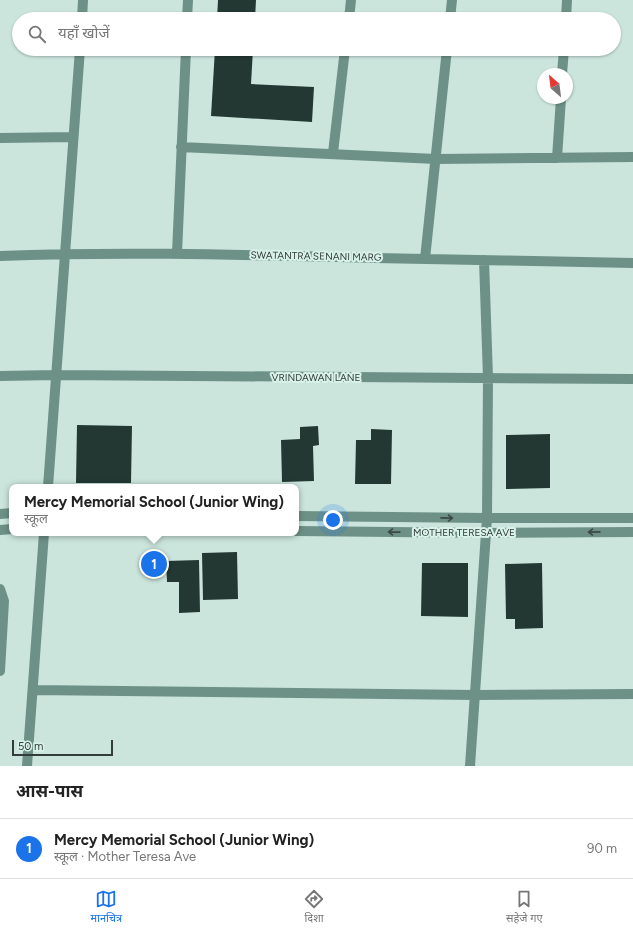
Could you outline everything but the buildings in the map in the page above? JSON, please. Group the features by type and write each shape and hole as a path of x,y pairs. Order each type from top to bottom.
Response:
{"street":[{"path":"82,12 83,0"},
{"path":"187,12 188,0"},
{"path":"350,12 351,0"},
{"path":"451,12 452,0"},
{"path":"566,12 567,0"},
{"path":"48,484 79,56"},
{"path":"177,253 186,56"},
{"path":"333,153 344,56"},
{"path":"425,259 446,56"},
{"path":"562,68 563,56"},
{"path":"557,158 561,104"},
{"path":"0,138 73,137"},
{"path":"181,147 436,159 633,157"},
{"name":"SWATANTRA SENANI MARG","path":"0,256 65,253 177,253 633,263"},
{"path":"470,766 487,518 488,378 484,260"},
{"name":"VRINDAWAN LANE","path":"0,376 56,375 633,379"},
{"path":"299,516 633,518"},
{"name":"MOTHER TERESA AVE","path":"299,531 486,533 633,532"},
{"path":"27,766 44,536"},
{"path":"0,589 4,601 0,671"},
{"path":"33,690 475,695 633,694"}],"place":[{"name":"Mercy Memorial School (Junior Wing)","path":"154,564"}]}
